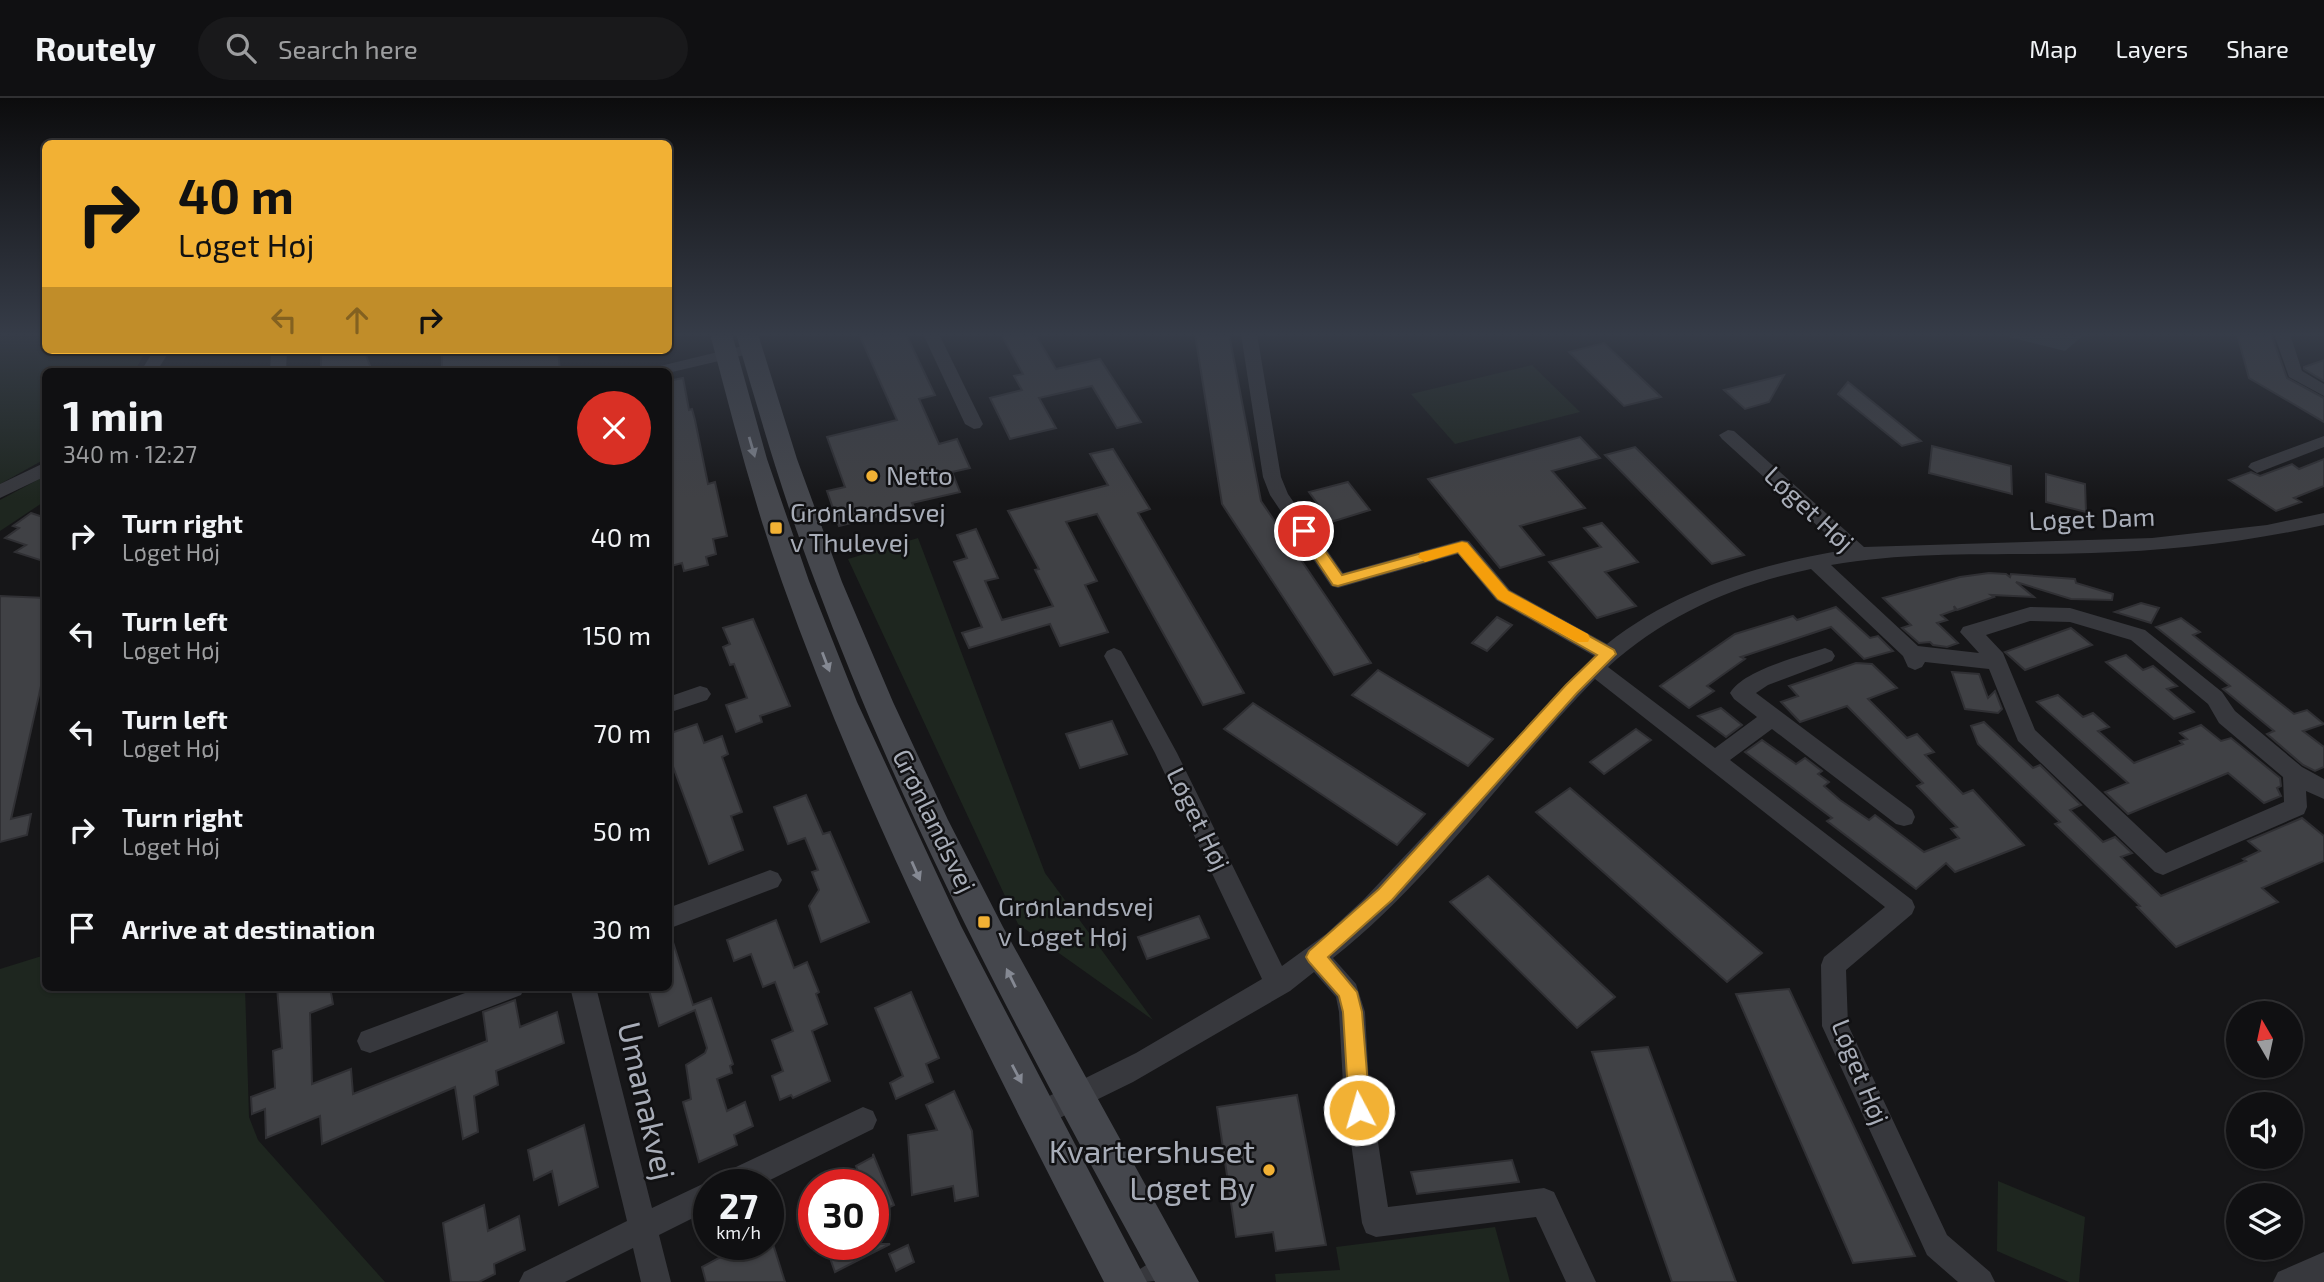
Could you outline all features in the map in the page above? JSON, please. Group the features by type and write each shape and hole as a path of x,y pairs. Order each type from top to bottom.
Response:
{"street":[{"name":"Grønlandsvej","path":"746,389 776,528 837,690 931,904 1126,1282"},
{"name":"Grønlandsvej","path":"754,389 870,684 958,873 1041,1040 1077,1098 1164,1277"},
{"path":"957,389 974,424"},
{"name":"Løget Høj","path":"1258,389 1272,477 1279,495 1338,581 1462,547 1503,595 1601,660 1715,760 1903,906 1833,965 1835,1026 1937,1245 1980,1282"},
{"name":"Løget Høj","path":"1728,435 1860,554"},
{"path":"2257,467 2324,441"},
{"path":"0,492 42,470"},
{"name":"Løget Dam","path":"1860,554 1927,549 2180,542 2245,536 2324,519"},
{"name":"Løget Høj","path":"1039,1115 1151,1059 1281,983 1315,957 1386,894 1601,660 1646,626 1692,600 1753,578 1814,561 1860,554"},
{"name":"Løget Høj","path":"1814,561 1914,658 1997,662"},
{"path":"2294,773 2296,807 2162,865 2026,735 1993,653 1970,632 2030,614 2070,615 2138,635 2215,698 2227,717 2294,773 2324,790"},
{"name":"Løget Høj","path":"1114,656 1166,753 1269,969 1281,983"},
{"path":"1825,656 1761,679 1741,693 1904,817"},
{"path":"672,704 700,694"},
{"path":"1715,760 1771,718"},
{"path":"672,917 769,880"},
{"path":"1315,957 1347,992 1352,1012 1356,1084 1376,1223 1544,1202 1581,1282"},
{"path":"370,1041 501,991"},
{"name":"Umanakvej","path":"584,991 656,1282"},
{"path":"762,1169 863,1120"},
{"name":"Umanakvej","path":"534,1282 693,1204"},
{"path":"2288,1282 2324,1267"}],"shaded area":[{"path":"0,389 42,389 42,461 0,484"},
{"path":"1431,389 1557,389 1580,412 1455,444 1411,394"},
{"path":"42,478 42,503 0,531 0,500"},
{"path":"918,538 1045,873 1153,1020 1018,924 848,559"},
{"path":"42,956 42,991 245,991 249,1117 258,1140 385,1282 0,1282 0,969"},
{"path":"1998,1181 2085,1217 2079,1282 2069,1282 1997,1251"},
{"path":"1495,1227 1510,1282 1276,1282 1275,1274 1340,1270 1336,1247"}],"building":[{"path":"672,389 685,389 689,410 692,409 695,420 708,484 715,482 727,536 713,539 716,554 706,557 708,565 684,571 682,563 672,566"},
{"path":"883,389 932,389 935,395 919,399 939,444 957,439 970,468 952,472 960,492 912,503 914,507 839,526 827,491 845,487 827,437 897,420"},
{"path":"1078,389 1039,398 1056,428 1010,439 990,398 1022,390"},
{"path":"1094,389 1120,389 1141,422 1117,428"},
{"path":"1204,389 1240,389 1261,501 1371,663 1334,675 1222,504"},
{"path":"1607,389 1653,389 1661,397 1624,406"},
{"path":"1776,389 1769,402 1745,409 1724,390"},
{"path":"1842,389 1857,389 1921,441 1902,446 1838,394"},
{"path":"2268,389 2308,389 2324,398 2324,422"},
{"path":"1580,437 1600,458 1552,471 1585,508 1520,526 1544,555 1500,568 1428,479"},
{"path":"1932,446 2011,466 2012,494 1929,473"},
{"path":"1635,447 1744,555 1712,564 1605,455"},
{"path":"1113,449 1150,509 1138,513 1244,693 1203,705 1097,514 1066,522 1097,581 1085,585 1108,632 1060,646 1050,624 969,648 962,633 982,627 954,562 967,558 957,535 976,529 998,578 985,581 1002,620 1053,606 1035,570 1039,569 1008,511 1108,485 1090,454"},
{"path":"2324,459 2324,486 2294,498 2301,502 2276,511 2229,480 2251,472 2260,476 2292,464 2299,469"},
{"path":"2046,474 2085,484 2086,512 2046,502"},
{"path":"1348,482 1370,510 1331,522 1309,492"},
{"path":"31,513 42,517 42,561 15,552 26,545 5,538 19,528 13,526"},
{"path":"1602,523 1638,562 1605,572 1636,606 1597,618 1549,562 1601,547 1584,528"},
{"path":"1989,573 2006,574 2010,577 2011,574 2075,579 2076,583 2113,594 2112,600 2071,599 2016,582 2034,597 1991,595 1994,597 1957,610 1954,606 1955,610 1941,615 1947,620 1937,623 1958,643 1947,647 1930,642 1919,643 1902,628 1911,625 1883,598 1960,577"},
{"path":"0,596 42,598 42,682 11,819 31,814 27,835 0,842"},
{"path":"2141,603 2159,608 2151,623 2115,612"},
{"path":"1836,607 1870,638 1878,636 1893,651 1864,659 1831,627 1741,657 1745,659 1707,686 1714,691 1689,708 1660,686 1735,634 1793,616 1797,620"},
{"path":"1497,617 1512,625 1487,651 1472,643"},
{"path":"2181,618 2200,632 2193,635 2294,714 2307,710 2324,724 2303,731 2324,747 2324,767 2315,771 2303,765 2267,734 2274,731 2223,689 2230,686 2156,627"},
{"path":"753,619 790,706 760,716 762,722 736,732 726,705 747,698 734,664 730,665 723,647 730,644 723,628"},
{"path":"2071,628 2092,645 2025,670 2005,652"},
{"path":"2126,655 2143,670 2153,666 2177,686 2167,689 2194,712 2174,719 2106,662"},
{"path":"1856,663 1872,664 1897,688 1868,699 1907,738 1917,734 1934,752 1925,755 1963,794 1973,790 2024,845 1955,872 1946,863 1916,889 1827,821 1832,818 1745,752 1762,740 1796,764 1805,758 1822,771 1818,774 1829,782 1824,786 1840,800 1869,820 1875,815 1924,852 1959,838 1951,829 1957,827 1917,786 1923,783 1847,706 1800,722 1781,702 1798,696 1789,686"},
{"path":"1378,670 1493,739 1468,766 1352,695"},
{"path":"1952,672 1979,674 1988,698 1995,691 2002,709 1998,713 1965,709"},
{"path":"2058,695 2083,717 2093,713 2109,727 2098,731 2134,763 2183,744 2180,741 2187,739 2180,733 2201,725 2221,741 2231,738 2280,778 2281,786 2277,788 2281,796 2264,803 2228,773 2128,814 2105,792 2128,783 2037,702"},
{"path":"1253,703 1425,814 1397,845 1224,729"},
{"path":"1721,708 1742,725 1726,737 1698,716"},
{"path":"1112,721 1127,754 1080,768 1066,734"},
{"path":"1984,722 2033,768 2040,765 2081,805 2070,810 2103,842 2115,837 2132,853 2121,857 2161,896 2246,861 2243,859 2260,851 2248,841 2302,818 2324,836 2324,861 2262,888 2278,902 2176,947 2137,907 2140,906 2055,824 2060,822 1978,744 1971,726"},
{"path":"697,724 704,743 722,736 728,754 722,757 742,812 731,816 743,850 709,864 672,764 672,733"},
{"path":"1636,729 1651,740 1604,774 1590,762"},
{"path":"1570,788 1762,953 1727,982 1536,812"},
{"path":"806,795 823,834 830,832 869,922 821,942 809,906 819,890 812,872 818,870 805,838 788,844 774,807"},
{"path":"1488,876 1615,997 1577,1028 1450,902"},
{"path":"1199,916 1209,938 1147,959 1138,937"},
{"path":"776,920 794,968 807,962 819,992 816,994 827,1024 812,1031 830,1081 793,1098 791,1095 780,1100 772,1076 783,1071 772,1040 793,1031 775,982 763,987 751,954 734,961 727,940"},
{"path":"672,939 693,1005 711,998 733,1064 730,1066 732,1073 717,1079 727,1111 745,1102 753,1126 734,1135 737,1145 699,1162 683,1102 691,1099 686,1065 705,1053 707,1048 695,1010 659,1026 649,991 672,991"},
{"path":"1789,989 1915,1256 1853,1263 1736,994"},
{"path":"277,991 331,991 333,1004 310,1013 312,1084 351,1069 353,1094 487,1041 483,1012 515,1000 520,1027 557,1012 564,1043 496,1071 498,1085 474,1096 478,1132 463,1139 455,1087 322,1144 320,1116 266,1138 265,1109 252,1114 251,1097 275,1088 273,1051 282,1048"},
{"path":"911,992 939,1058 926,1064 933,1082 896,1099 890,1083 903,1076 875,1008"},
{"path":"1648,1047 1736,1282 1672,1282 1592,1052"},
{"path":"954,1091 972,1131 978,1196 955,1201 953,1186 912,1195 908,1135 937,1130 926,1105"},
{"name":"Kvartershuset Løget By","path":"1297,1095 1326,1245 1276,1251 1273,1232 1236,1237 1217,1107"},
{"path":"584,1125 598,1187 559,1205 552,1171 534,1180 528,1150"},
{"path":"873,1154 879,1169 857,1169 856,1166 873,1157"},
{"path":"1512,1160 1519,1182 1417,1194 1411,1172"},
{"path":"889,1193 894,1205 889,1207"},
{"path":"484,1205 488,1231 519,1216 525,1250 494,1264 495,1274 479,1282 451,1282 443,1223"},
{"path":"908,1245 914,1262 896,1271 889,1254"},
{"path":"715,1260 778,1260 785,1282 706,1282 702,1267"},
{"path":"831,1260 859,1260 835,1272"}],"slow traffic":[{"path":"1425,557 1462,547 1489,582 1503,595 1582,638"}],"place":[{"name":"Netto","path":"872,476"},
{"name":"Grønlandsvej v Thulevej","path":"776,528"},
{"name":"Grønlandsvej v Løget Høj","path":"984,922"},
{"name":"Kvartershuset Løget By","path":"1269,1170"}],"route":[{"path":"1304,531 1338,581 1462,547 1489,582 1503,595 1608,654 1571,689 1386,894 1315,957 1347,992 1352,1012 1359,1110"}]}
